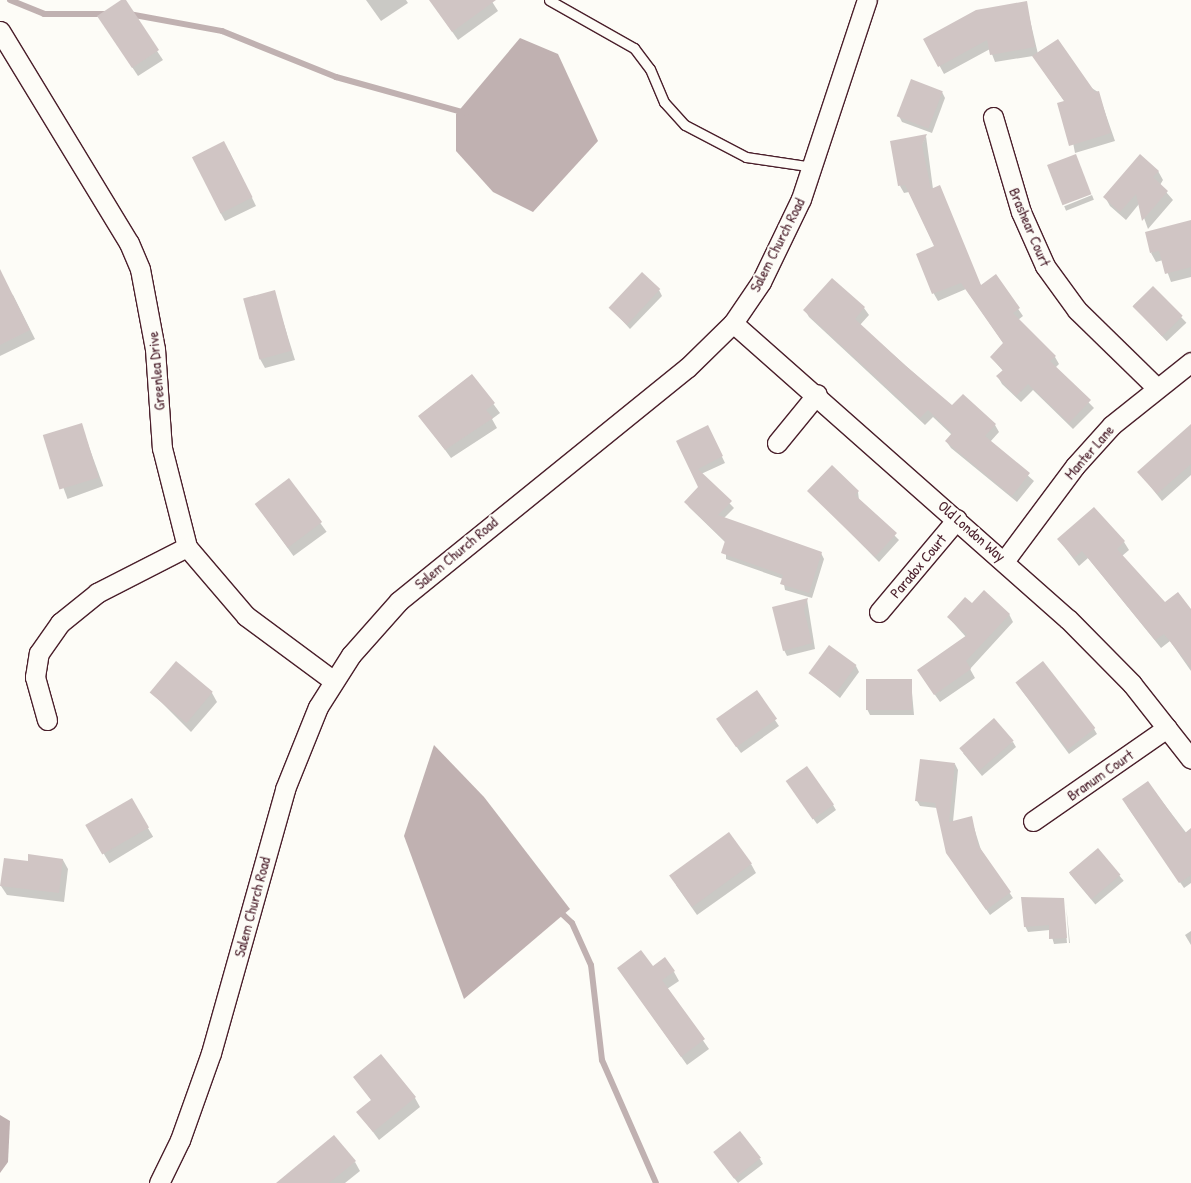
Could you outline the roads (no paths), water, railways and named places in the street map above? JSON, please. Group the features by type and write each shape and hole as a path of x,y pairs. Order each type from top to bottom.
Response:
{"street":[{"name":"Salem Church Road","path":"159,1183 180,1140 211,1053 296,756 334,681 377,624 424,579 687,368 732,323 774,258 814,167 867,0"},
{"name":"Greenlea Drive","path":"0,31 129,243 140,269 151,316 162,448 187,547 246,616 334,681"},
{"name":"Brashear Court","path":"993,117 1021,212 1045,266 1077,310 1155,386"},
{"name":"Old London Way","path":"732,323 817,394 1005,560 1132,684 1191,759"},
{"name":"Manter Lane","path":"1005,560 1075,466 1155,386 1191,362"},
{"path":"777,443 817,394"},
{"name":"Paradox Court","path":"879,612 957,519"},
{"path":"47,720 35,677 39,653 60,623 97,593 187,547"},
{"name":"Branum Court","path":"1033,821 1167,728"}],"lane":[{"path":"549,0 634,48 664,102 685,125 746,157 814,167"}],"waterway":[{"path":"10,0 44,14 107,14"},
{"path":"129,14 222,31 336,77 466,113"},
{"path":"558,910 572,923 591,965 602,1060 656,1183"}]}
